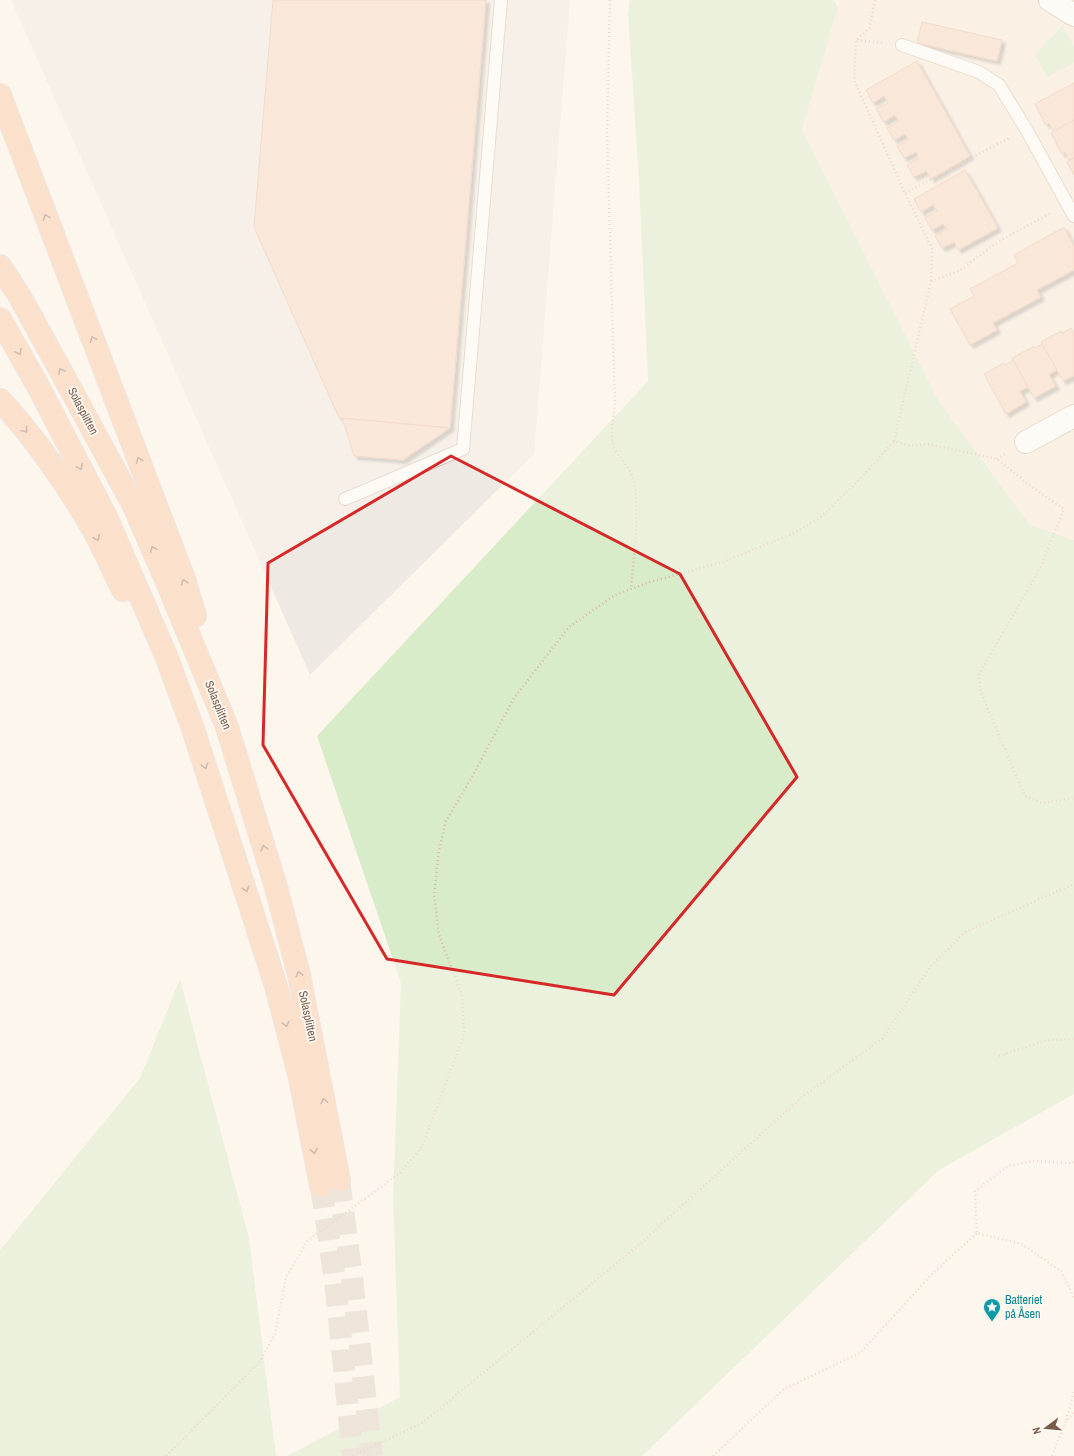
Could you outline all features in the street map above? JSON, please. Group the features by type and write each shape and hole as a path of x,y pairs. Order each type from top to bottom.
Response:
{"highway":[{"path":"0,95 184,579 227,727"},
{"name":"Solasplitten","path":"0,266 19,296 134,506 227,727 276,887 299,975 330,1183 276,986 193,729 167,658 107,518 38,386 0,318"},
{"path":"0,400 54,467 94,530 193,729"}],"street":[{"path":"1050,0 1074,15"},
{"path":"1026,442 1074,416"}],"lane":[{"path":"346,499 463,449 501,0"},
{"path":"902,45 979,72 999,85 1026,129 1074,216"}],"path":[{"path":"610,0 607,133 615,405 612,439 616,452 628,466 635,482 637,506 632,589"},
{"path":"166,1456 259,1363 276,1334 286,1277 308,1240 400,1173 422,1147 464,1034 462,995 439,935 434,894 439,851 446,821 472,777 514,698 569,627 615,595 650,582 723,562 790,536 820,518 859,480 894,441 931,281 932,249 854,80 856,40 869,29 875,0"},
{"path":"856,40 902,45"},
{"path":"905,193 1026,129"},
{"path":"931,281 959,271 999,241 1067,204"},
{"path":"894,441 911,446 927,444 997,459 1032,487 1064,509 1040,568 979,674 980,691 1025,796 1042,803 1074,798"},
{"path":"353,1456 422,1423 640,1244 802,1097 883,1038 930,967 965,932 1046,898 1074,884"},
{"path":"999,1056 1047,1040 1074,1039"},
{"path":"977,1233 975,1191 1008,1166 1033,1160 1070,1164 1074,1162"},
{"path":"977,1233 1022,1244 1062,1272 1074,1298"},
{"path":"713,1456 784,1389 860,1353 934,1272 977,1233"},
{"path":"1052,1456 1066,1421 1074,1392"},
{"path":"1066,1421 1074,1413"}],"highlighted area":[{"path":"451,456 680,574 797,777 614,995 387,959 263,745 268,563"}],"shaded area":[{"path":"11,0 570,0 534,454 310,675"},
{"path":"840,0 1074,0 1074,540 1030,525 938,400 802,129"}],"green space":[{"path":"630,0 834,0 838,7 802,129 938,400 1030,525 1074,540 1074,1094 939,1170 642,1456 287,1456 400,1397 393,1197 401,983 317,736 648,381 639,180 628,14"},
{"path":"1062,26 1074,46 1074,63 1047,77 1035,55"},
{"path":"180,979 249,1238 276,1456 0,1456 0,1250 140,1078"}],"building":[{"path":"273,0 486,0 450,428 339,418 254,227"},
{"path":"922,22 1002,40 997,61 917,43"},
{"path":"917,61 970,156 931,179 926,171 914,177 907,165 919,158 916,152 904,158 897,146 909,140 905,134 894,140 887,128 899,121 895,115 884,122 876,109 888,103 884,96 873,103 866,90"},
{"path":"1074,83 1074,120 1054,132 1049,123 1046,125 1035,104"},
{"path":"1074,120 1074,158 1069,160 1065,152 1062,154 1051,133"},
{"path":"1074,158 1074,175 1067,162"},
{"path":"965,170 998,228 958,250 954,242 942,248 935,236 947,229 943,224 932,230 925,218 937,211 933,205 921,212 914,199"},
{"path":"1064,227 1074,246 1074,270 1037,290 1041,297 993,323 997,330 970,345 950,309 974,296 970,289 1018,263 1014,255"},
{"path":"1071,328 1074,334 1074,376 1063,381 1041,342 1061,331 1062,333"},
{"path":"1042,344 1057,370 1049,375 1056,386 1034,398 1012,358 1034,346 1035,348"},
{"path":"1013,360 1028,387 1020,391 1026,402 1006,414 984,374 1004,363 1006,365"},
{"path":"342,418 450,428 403,460 354,456"}],"tunnel":[{"path":"339,1180 352,1278 372,1456"},
{"path":"321,1186 335,1280 353,1456"}],"place":[{"name":"Batteriet på Åsen","path":"992,1322"}]}
